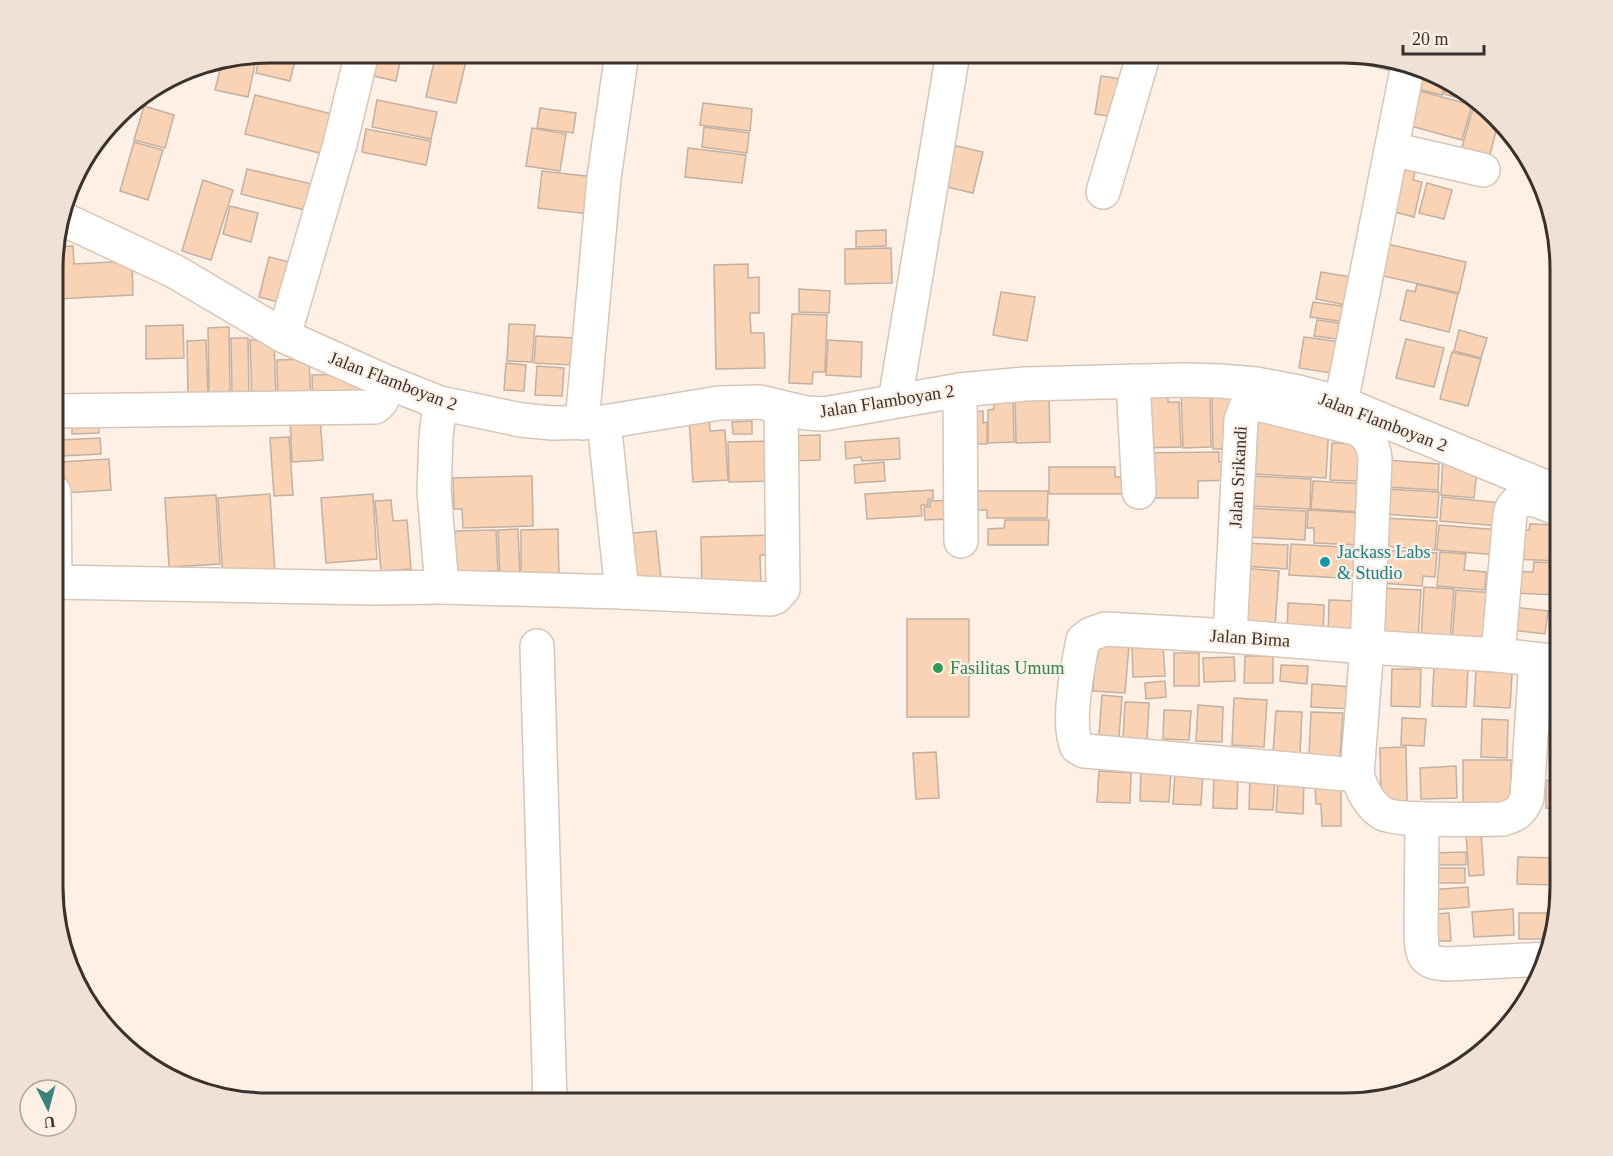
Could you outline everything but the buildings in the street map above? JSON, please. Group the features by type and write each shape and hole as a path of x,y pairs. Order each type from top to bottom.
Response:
{"street":[{"path":"284,336 340,144 359,63"},
{"path":"621,63 604,177 593,422 622,592"},
{"path":"895,401 951,63"},
{"path":"1103,192 1141,63"},
{"path":"1341,403 1406,73"},
{"path":"1392,149 1483,170"},
{"name":"Jalan Flamboyan 2","path":"69,222 174,271 284,336 382,380 440,403 521,420 552,423 593,422 735,401 760,402 807,413 824,414 960,390 1025,384 1220,381 1256,384 1341,403 1550,489"},
{"path":"63,411 375,407 383,399 382,380"},
{"path":"1133,381 1139,492"},
{"path":"960,390 961,541"},
{"path":"440,403 434,491 442,587"},
{"name":"Jalan Srikandi","path":"1230,636 1241,420 1245,409 1258,404 1358,429 1370,439 1375,458 1367,648 1357,775"},
{"path":"63,582 374,588 442,587 771,599 783,589 781,408"},
{"path":"1498,655 1512,507 1524,499 1533,499 1550,506"},
{"name":"Jalan Bima","path":"1357,775 1084,751 1077,747 1072,732 1074,693 1083,640 1090,634 1105,629 1498,655 1548,661"},
{"path":"537,646 550,1093"},
{"path":"1357,775 1364,794 1384,815 1422,819 1503,819 1515,815 1522,809 1527,798 1548,661"},
{"path":"1422,819 1421,932 1424,957 1434,964 1536,960"}],"place":[{"name":"Jackass Labs & Studio","path":"1325,562"},
{"name":"Fasilitas Umum","path":"938,668"}]}
